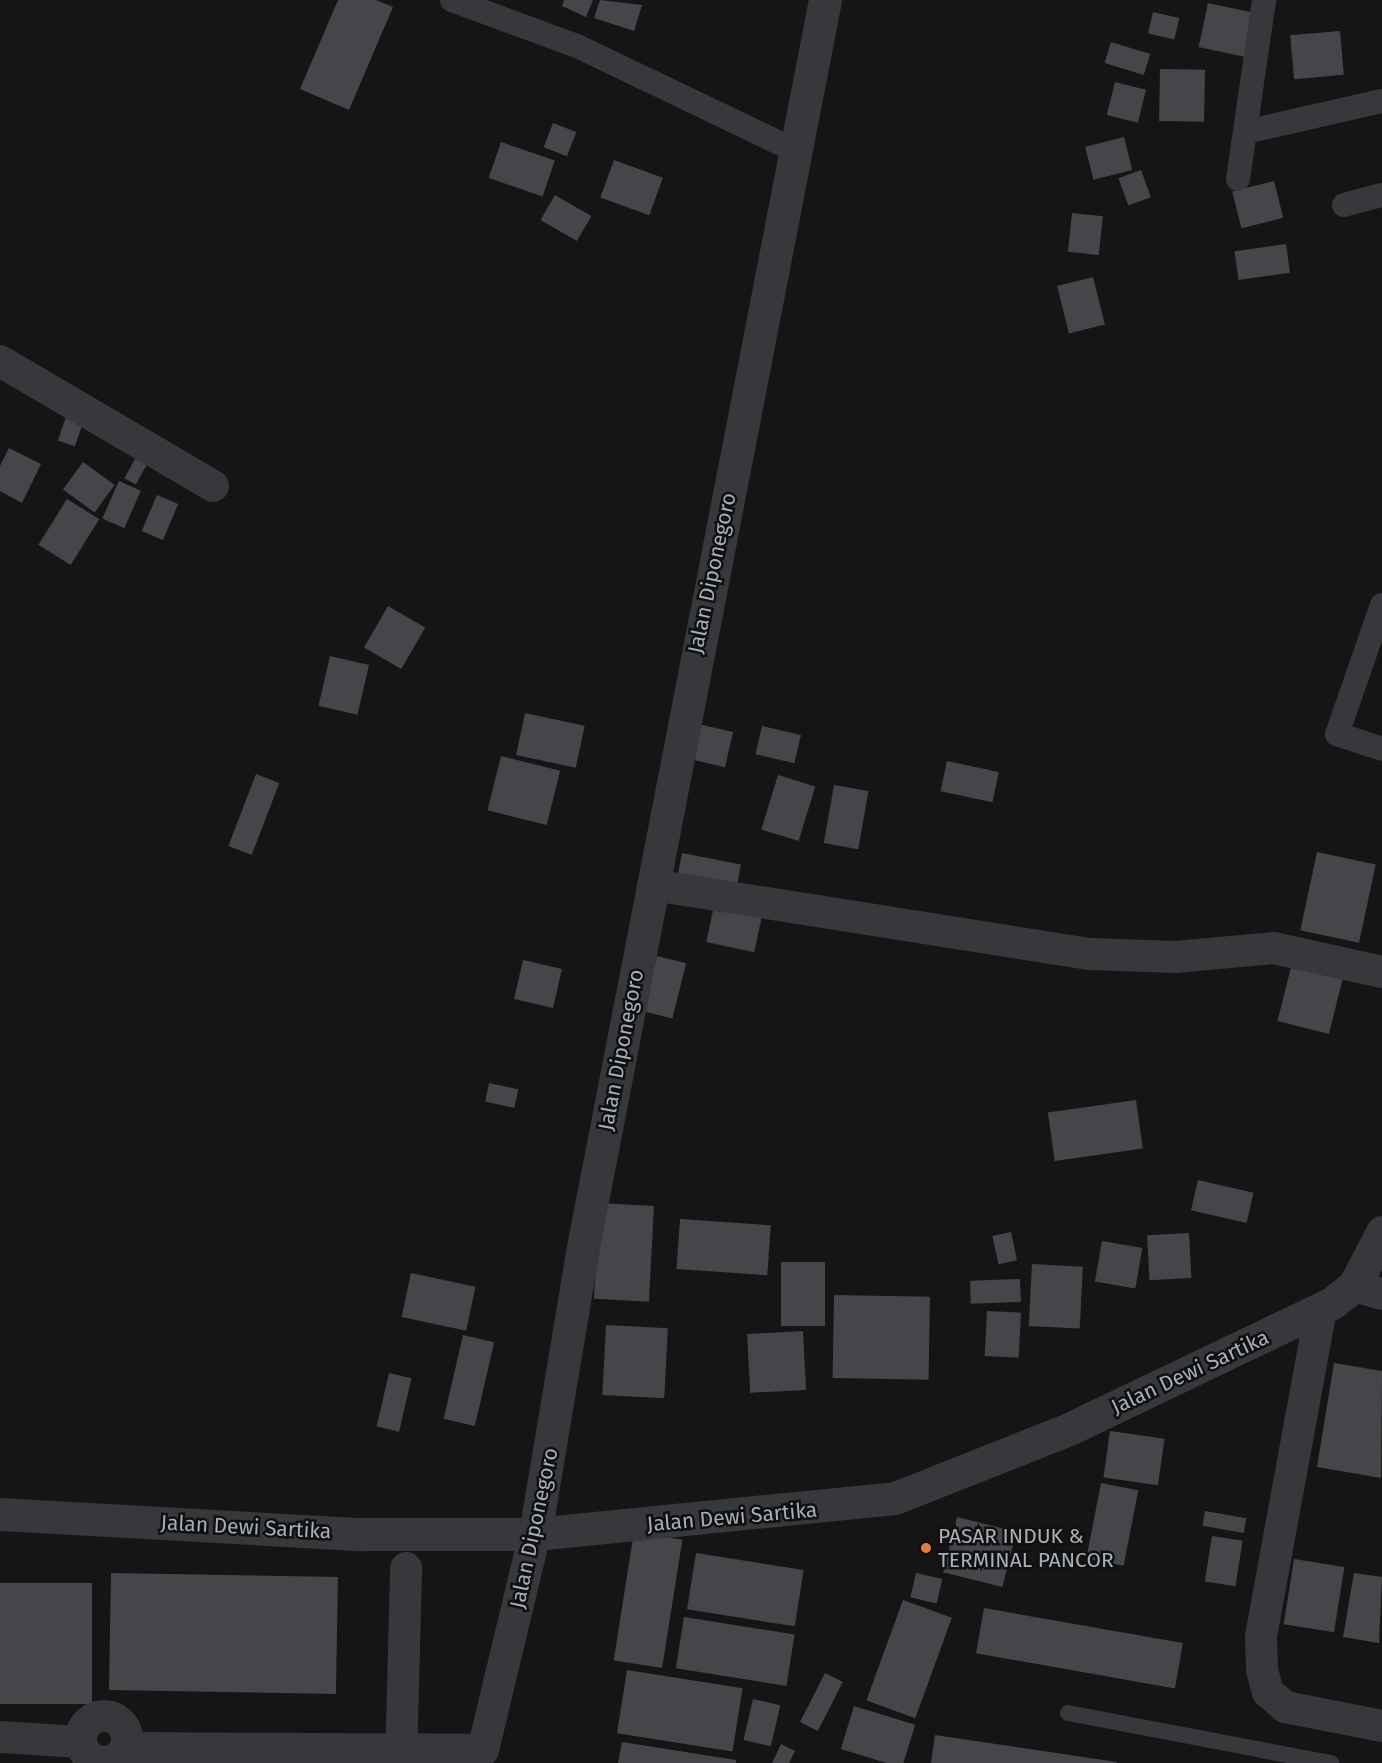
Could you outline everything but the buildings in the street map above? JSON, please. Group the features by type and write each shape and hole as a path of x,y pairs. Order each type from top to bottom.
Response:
{"street":[{"path":"452,0 578,46 792,149"},
{"name":"Jalan Diponegoro","path":"0,1737 81,1742 88,1722 107,1716 124,1727 126,1748 483,1756 535,1534 583,1247 792,149 825,0"},
{"path":"1239,179 1264,0"},
{"path":"1245,132 1382,101"},
{"path":"1344,205 1382,195"},
{"path":"0,361 213,486"},
{"path":"1382,605 1337,734 1382,749"},
{"path":"653,885 1091,954 1175,957 1273,948 1382,972"},
{"name":"Jalan Dewi Sartika","path":"0,1514 360,1534 535,1534 815,1510 895,1498 1069,1429 1322,1309 1368,1290 1382,1232"},
{"path":"1322,1309 1261,1637 1262,1670 1268,1692 1285,1707 1382,1726"},
{"path":"401,1755 406,1568"}],"lane":[{"path":"1068,1713 1331,1763"}],"place":[{"name":"PASAR INDUK & TERMINAL PANCOR","path":"926,1548"}]}
